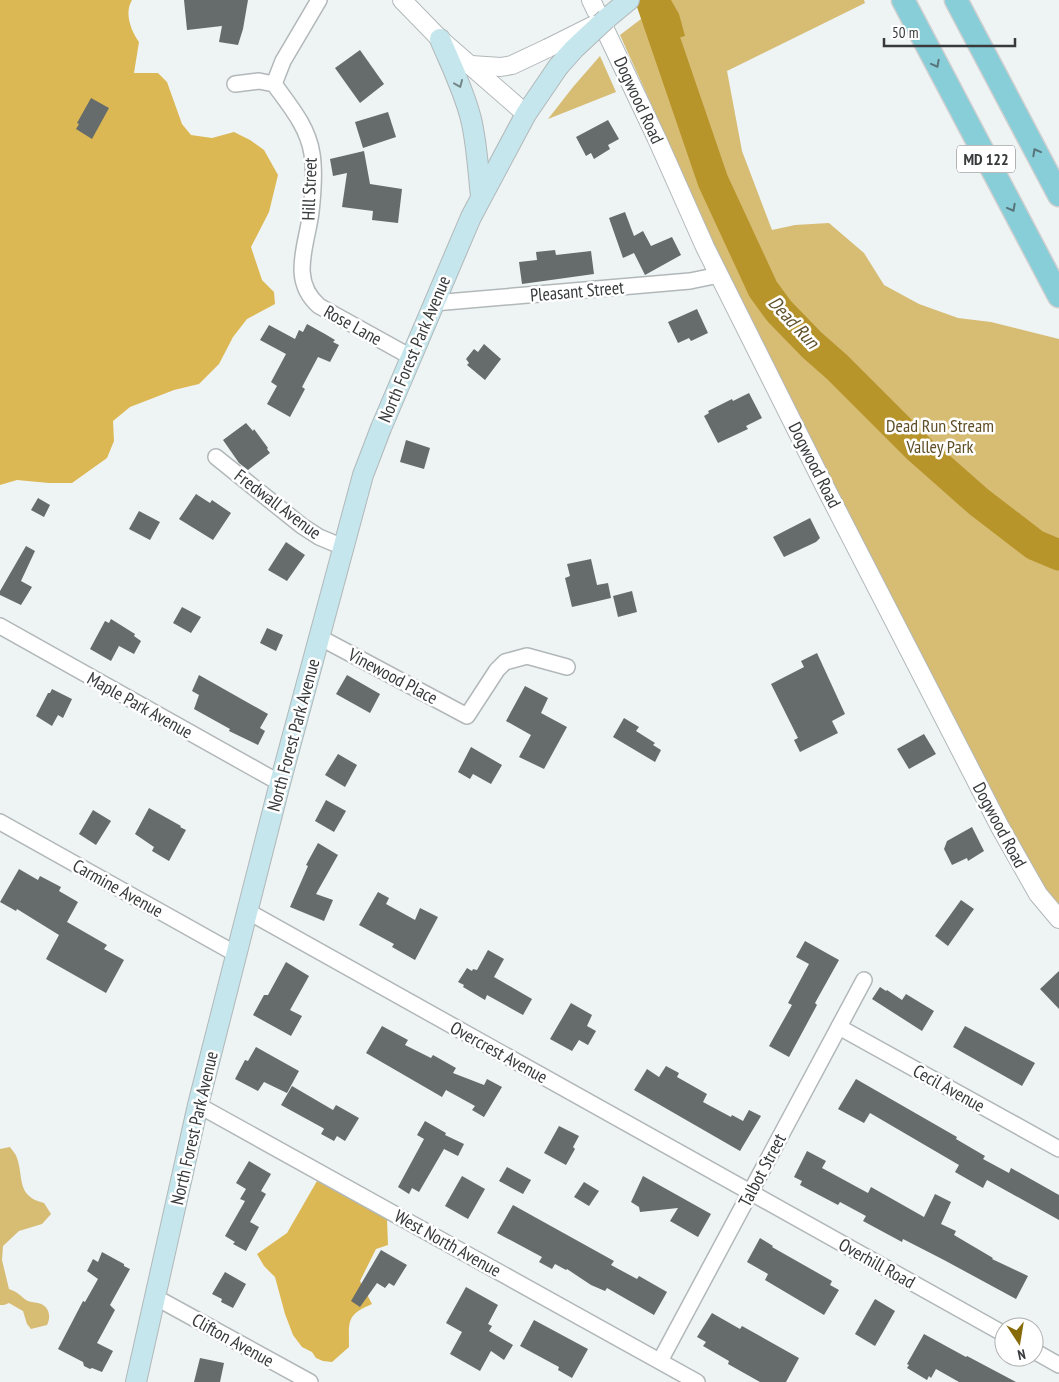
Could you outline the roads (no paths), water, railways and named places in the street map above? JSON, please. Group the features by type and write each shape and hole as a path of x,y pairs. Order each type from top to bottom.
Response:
{"main road":[{"name":"North Forest Park Avenue","path":"136,1382 198,1105 236,954 356,498 372,450 481,196 526,114 558,67 574,49 629,0"},
{"path":"897,0 914,21"},
{"name":"MD 122","path":"903,0 1059,296"},
{"name":"MD 122","path":"956,0 1059,195"},
{"path":"440,39 471,117 481,196"}],"street":[{"path":"235,84 258,81 274,84 283,61 319,0"},
{"path":"402,0 440,39 526,114"},
{"name":"Dogwood Road","path":"591,0 719,275 825,487 1000,827 1038,894 1059,919"},
{"path":"471,65 512,65 606,19"},
{"name":"Hill Street","path":"274,84 300,118 312,154 311,213 302,263 303,284"},
{"name":"Pleasant Street","path":"434,303 690,281 719,275"},
{"name":"Rose Lane","path":"303,284 310,298 318,306 411,357"},
{"name":"Fredwall Avenue","path":"216,457 319,538 344,547"},
{"name":"Maple Park Avenue","path":"0,626 280,783"},
{"name":"Vinewood Place","path":"319,637 467,716 504,662 527,656 567,667"},
{"name":"Carmine Avenue","path":"0,822 236,954"},
{"name":"Overcrest Avenue","path":"247,911 750,1192"},
{"name":"Talbot Street","path":"660,1361 864,980"},
{"name":"Cecil Avenue","path":"839,1027 1059,1149"},
{"name":"West North Avenue","path":"198,1105 697,1382"},
{"name":"Overhill Road","path":"750,1192 994,1328"},
{"name":"Clifton Avenue","path":"155,1297 310,1382"},
{"path":"1044,1357 1059,1365"}],"waterway":[{"name":"Dead Run","path":"651,0 713,181 763,289 779,311 919,449 979,502 1035,545 1059,555"}],"park label":[{"name":"Dead Run Stream Valley Park","path":"940,435"}]}
